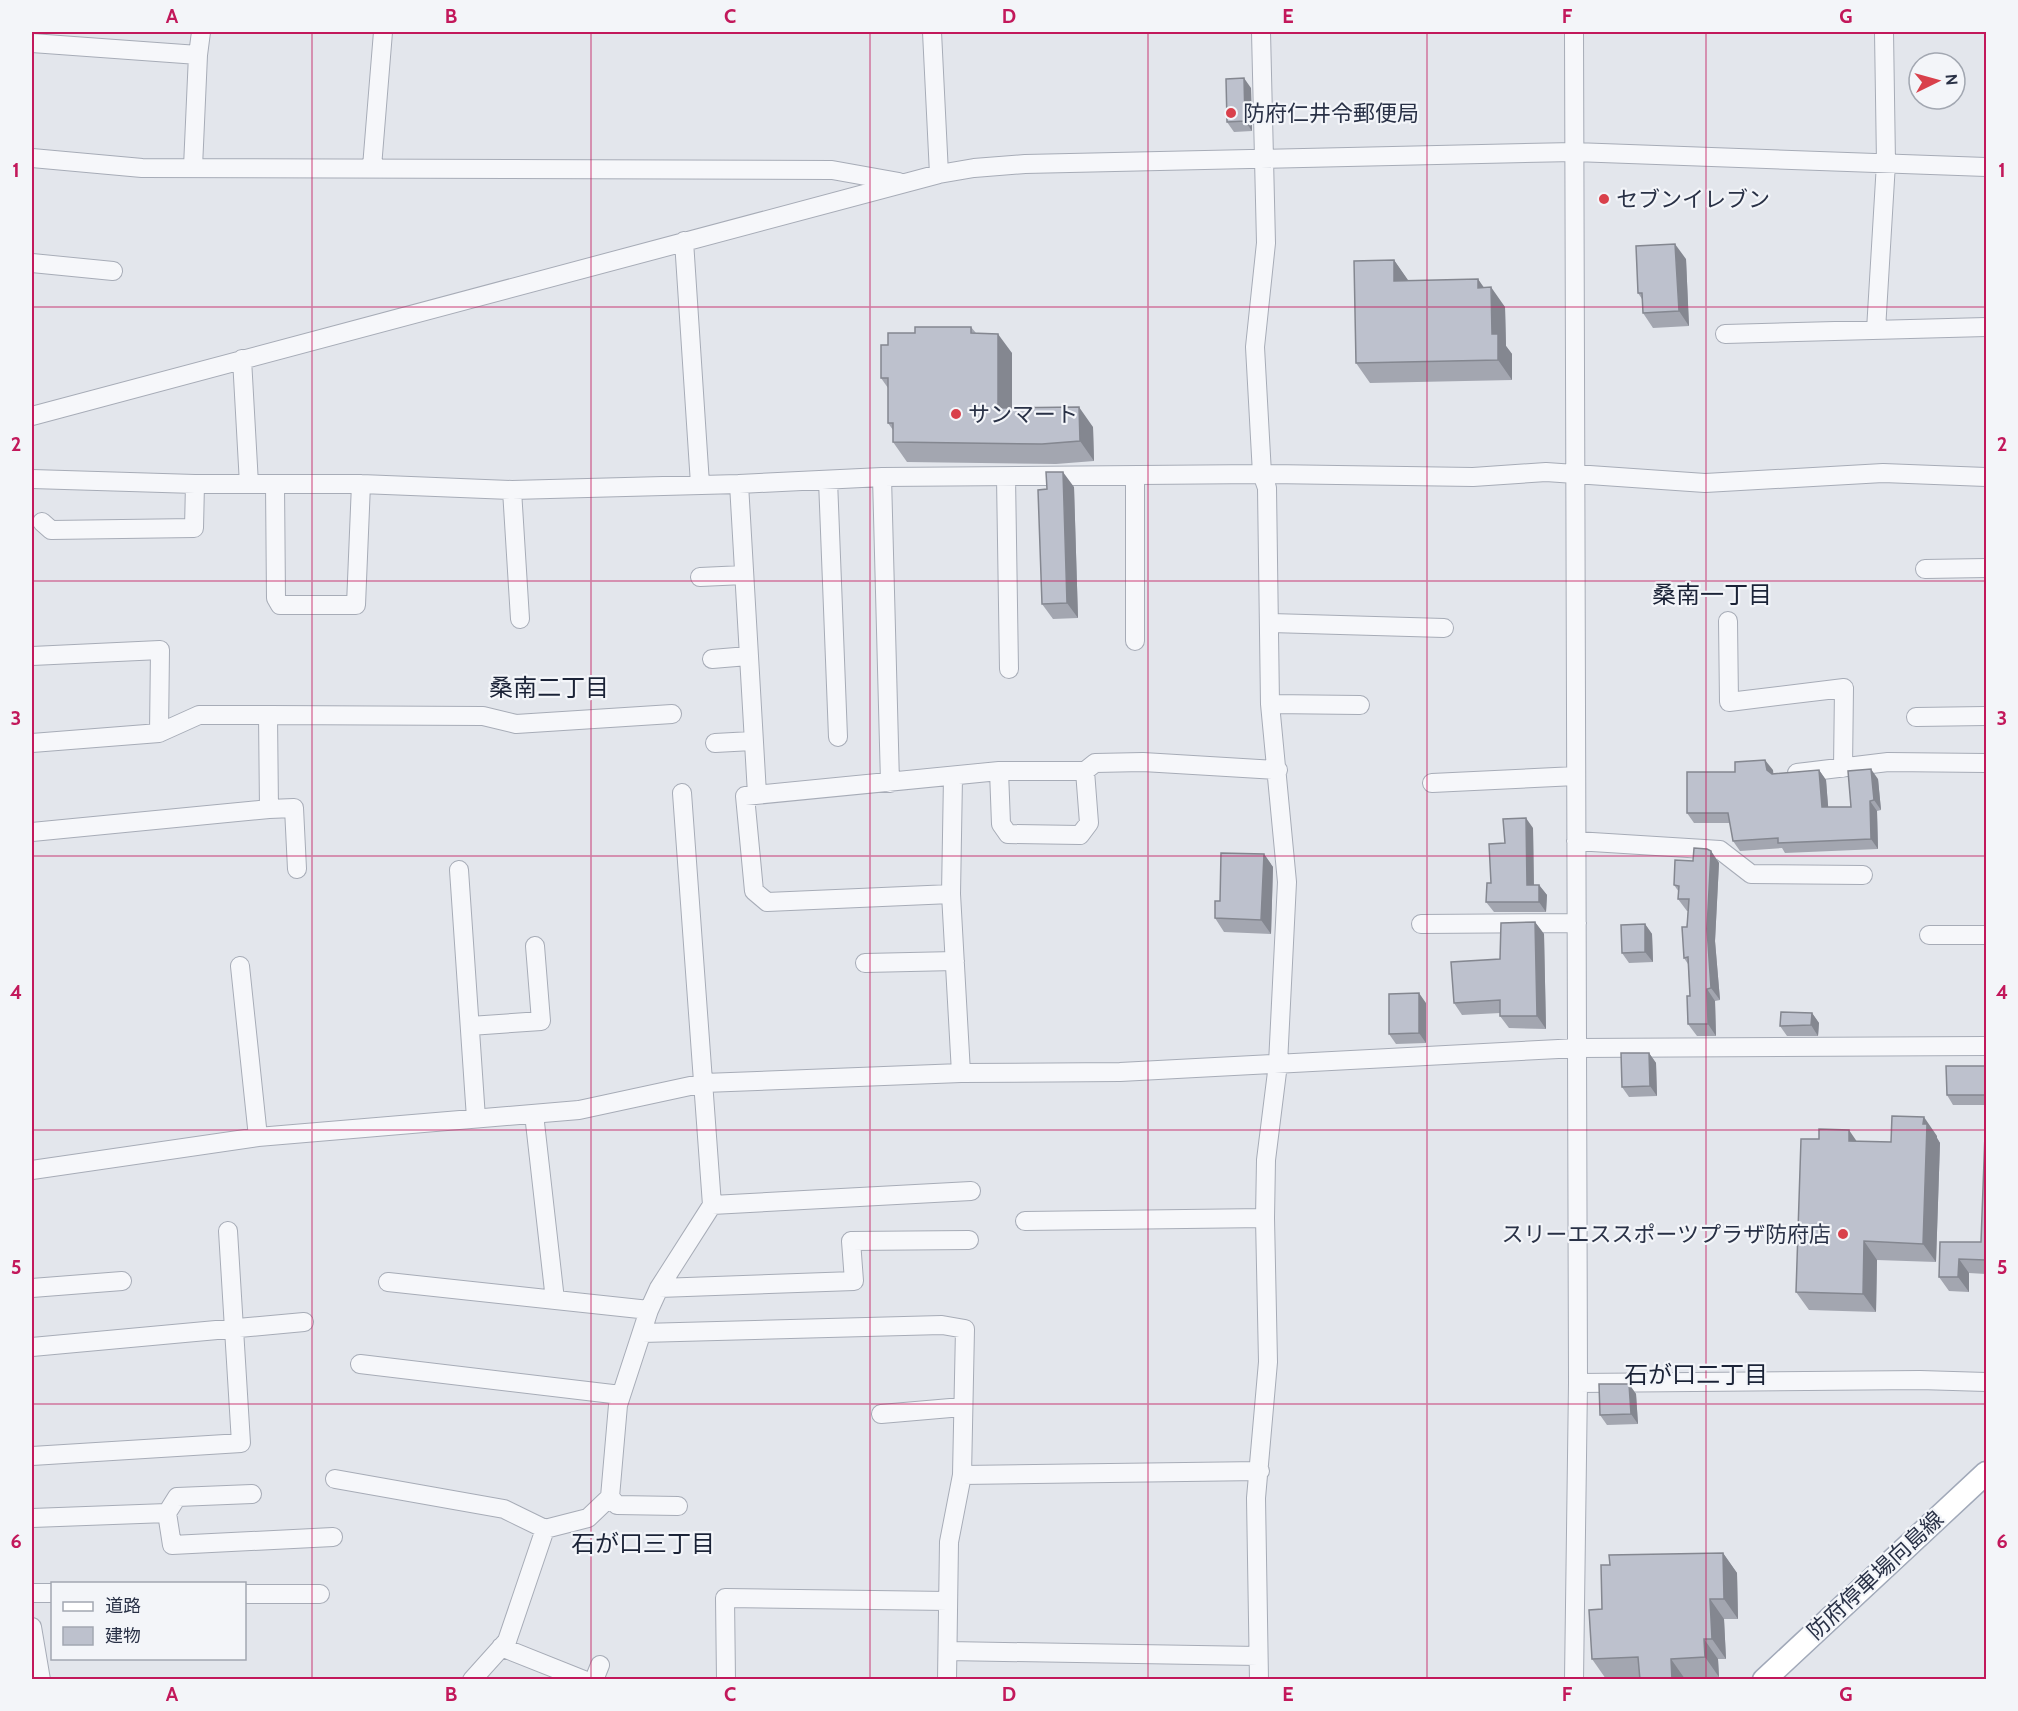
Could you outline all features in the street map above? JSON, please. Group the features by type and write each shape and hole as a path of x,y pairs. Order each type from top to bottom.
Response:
{"main road":[{"name":"防府停車場向島線","path":"1764,1680 1986,1473"}],"street":[{"path":"193,167 201,32"},
{"path":"372,167 383,32"},
{"path":"932,32 939,174"},
{"path":"1259,1680 1256,1498 1268,1362 1264,1218 1266,1160 1278,1064 1287,882 1270,704 1267,488 1262,474 1255,347 1266,243 1261,32"},
{"path":"1574,32 1578,1048 1578,1383 1574,1680"},
{"path":"1876,330 1886,163 1884,32"},
{"path":"32,43 198,55"},
{"path":"32,416 904,183 974,168 1025,164 1574,152 1986,167"},
{"path":"32,158 142,168 832,170 904,183"},
{"path":"684,241 700,484"},
{"path":"32,263 113,271"},
{"path":"1725,334 1986,327"},
{"path":"242,359 249,484"},
{"path":"32,479 195,484 361,484 512,490 739,484 882,477 1135,477 1262,474 1473,477 1546,472 1705,483 1883,473 1986,477"},
{"path":"882,477 890,783"},
{"path":"1006,477 1009,669"},
{"path":"1135,477 1135,641"},
{"path":"828,480 838,737"},
{"path":"42,522 51,530 194,528 195,484"},
{"path":"274,484 276,598 280,605 356,605 361,484"},
{"path":"739,484 752,741 757,795"},
{"path":"512,490 520,619"},
{"path":"1925,569 1986,568"},
{"path":"700,577 744,575"},
{"path":"1728,621 1729,702 1844,688 1843,768"},
{"path":"1270,623 1444,628"},
{"path":"32,656 160,650 159,733"},
{"path":"712,659 748,656"},
{"path":"1270,704 1360,705"},
{"path":"32,743 159,733 199,715 483,716 516,724 672,714"},
{"path":"268,715 269,808"},
{"path":"1916,717 1986,716"},
{"path":"715,743 752,741"},
{"path":"951,894 767,902 754,891 745,796 999,771 1085,771 1095,763 1143,762 1278,770"},
{"path":"1783,774 1888,762 1986,763"},
{"path":"999,771 1001,824 1008,834 1080,835 1089,823 1085,771"},
{"path":"1432,783 1576,776"},
{"path":"953,777 951,894 961,1073"},
{"path":"335,1479 504,1509 545,1529 588,1518 610,1497 621,1395 649,1310 659,1288 712,1205 682,792"},
{"path":"32,832 269,808 294,808 297,869"},
{"path":"1576,841 1720,850 1751,874 1863,875"},
{"path":"459,870 476,1118"},
{"path":"1421,924 1577,923"},
{"path":"1929,935 1986,935"},
{"path":"470,1026 541,1021 535,946"},
{"path":"865,963 955,961"},
{"path":"240,966 258,1137"},
{"path":"32,1170 258,1137 579,1110 704,1083 961,1073 1120,1072 1578,1048 1986,1046"},
{"path":"534,1114 555,1300"},
{"path":"712,1205 971,1191"},
{"path":"1025,1221 1264,1218"},
{"path":"32,1455 241,1443 232,1329 228,1231"},
{"path":"659,1288 854,1281 851,1241 969,1240"},
{"path":"32,1288 122,1281"},
{"path":"388,1282 649,1310"},
{"path":"32,1347 304,1322"},
{"path":"642,1333 942,1325 965,1329 962,1475 949,1542 947,1680"},
{"path":"360,1364 621,1395"},
{"path":"1578,1383 1920,1380 1986,1382"},
{"path":"881,1414 962,1407"},
{"path":"962,1475 1260,1471"},
{"path":"252,1494 177,1497 167,1514 172,1545 333,1537"},
{"path":"610,1497 617,1504 678,1506"},
{"path":"32,1518 167,1514"},
{"path":"472,1680 507,1641 545,1529"},
{"path":"32,1593 51,1593"},
{"path":"246,1594 320,1594"},
{"path":"726,1680 725,1598 948,1601"},
{"path":"32,1627 41,1680"},
{"path":"501,1647 584,1680"},
{"path":"948,1651 1258,1656"}],"building":[{"path":"1244,78 1245,121 1227,122 1226,79"},
{"path":"1675,244 1679,311 1643,313 1642,293 1638,293 1636,246"},
{"path":"1394,260 1394,281 1478,279 1478,288 1491,287 1492,334 1498,334 1498,360 1356,363 1354,261"},
{"path":"915,327 971,327 971,333 998,334 998,408 1079,407 1080,441 1042,444 893,442 893,423 888,423 888,378 881,378 881,345 888,345 888,333 915,333"},
{"path":"1046,472 1063,472 1067,603 1042,604 1038,490 1047,489"},
{"path":"1765,760 1767,770 1772,774 1819,770 1822,807 1851,807 1848,771 1871,769 1874,800 1870,801 1871,839 1778,843 1778,838 1733,841 1728,813 1687,813 1687,772 1735,772 1735,762"},
{"path":"1526,818 1527,885 1539,885 1539,902 1486,902 1487,883 1491,883 1489,844 1505,843 1503,819"},
{"path":"1694,848 1711,851 1707,929 1711,988 1707,989 1708,1024 1688,1024 1687,996 1690,996 1688,957 1684,958 1682,927 1687,927 1689,899 1678,899 1679,886 1674,885 1675,860 1693,861"},
{"path":"1221,853 1264,854 1261,920 1215,918 1215,901 1220,901"},
{"path":"1535,922 1537,1016 1500,1016 1500,1000 1454,1003 1451,962 1500,959 1501,923"},
{"path":"1645,924 1645,952 1622,953 1621,925"},
{"path":"1419,993 1419,1033 1389,1034 1389,994"},
{"path":"1781,1012 1812,1013 1811,1025 1780,1026"},
{"path":"1621,1053 1649,1053 1650,1086 1622,1087"},
{"path":"1946,1066 1986,1066 1986,1095 1947,1095"},
{"path":"1892,1116 1924,1117 1923,1124 1927,1124 1923,1244 1864,1241 1863,1294 1796,1292 1801,1139 1819,1139 1819,1129 1849,1130 1849,1141 1891,1142"},
{"path":"1985,1134 1986,1260 1959,1259 1958,1277 1939,1277 1940,1242 1981,1242"},
{"path":"1599,1384 1629,1384 1631,1414 1600,1415"},
{"path":"1723,1553 1724,1599 1710,1599 1712,1639 1704,1639 1705,1657 1671,1659 1672,1680 1640,1680 1638,1657 1592,1659 1589,1610 1602,1609 1601,1565 1610,1565 1609,1555"}],"place":[{"name":"防府仁井令郵便局","path":"1231,113"},
{"name":"セブンイレブン","path":"1604,199"},
{"name":"サンマート","path":"956,414"},
{"name":"スリーエススポーツプラザ防府店","path":"1843,1234"}],"district":[{"name":"桑南一丁目","path":"1712,595"},
{"name":"桑南二丁目","path":"549,688"},
{"name":"石が口二丁目","path":"1696,1375"},
{"name":"石が口三丁目","path":"643,1544"}]}
